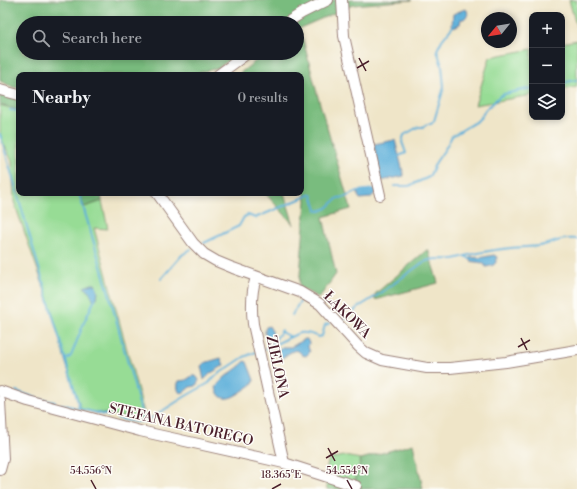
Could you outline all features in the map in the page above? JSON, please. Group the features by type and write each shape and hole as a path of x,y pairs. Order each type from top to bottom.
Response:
{"street":[{"path":"297,16 328,0"},
{"path":"342,0 344,36 380,195"},
{"path":"222,72 238,60"},
{"path":"0,90 16,93"},
{"name":"ŁĄKOWA","path":"159,196 193,243 204,254 216,261 256,277 300,292 320,304 366,353 382,360 427,368 450,368 506,362 577,350"},
{"name":"ZIELONA","path":"256,277 252,290 251,308 284,463"},
{"name":"STEFANA BATOREGO","path":"0,391 28,401 140,431 284,463 356,486"},
{"path":"0,401 4,459 0,470"}],"green space":[{"path":"0,0 412,0 353,5 304,26 304,16 16,16 16,60 229,60 218,68 202,72 16,72 16,88 0,81"},
{"path":"569,0 577,0 577,29"},
{"path":"577,40 577,87 565,89 565,48 565,42"},
{"path":"304,43 351,209 323,217 336,274 319,298 299,287 306,200 304,192 304,72 241,72 257,60 304,60"},
{"path":"529,50 529,96 475,105 490,57"},
{"path":"0,93 16,96 16,109 0,105"},
{"path":"0,105 16,109 16,196 80,196 84,207 102,201 108,229 94,228 146,420 81,410 65,360 52,311 14,202 12,161 0,136"},
{"path":"80,196 101,196 102,201 84,207"},
{"path":"268,196 285,196 294,225"},
{"path":"428,249 438,283 375,300 375,294"},
{"path":"413,444 423,489 353,489 361,459"},
{"path":"344,456 361,459 353,489 327,489 327,483 323,481 329,459"}],"water":[{"path":"465,9 467,10 468,15 464,19 461,19 460,24 454,27 452,25 453,14"},
{"path":"395,140 404,176 381,181 374,144"},
{"path":"376,189 377,192 370,198 360,199 358,196 358,191"},
{"path":"494,255 497,257 495,263 492,266 486,267 480,262 471,261 470,259 471,257 479,258"},
{"path":"95,284 98,291 97,298 95,299 93,299 88,290 84,287"},
{"path":"269,326 273,337 267,340 265,331 266,327"},
{"path":"307,339 309,343 308,347 310,352 306,356 295,350 282,358 277,355 276,352 282,347 291,347"},
{"path":"221,358 224,365 211,373 204,380 201,366 204,363"},
{"path":"245,361 247,362 254,380 253,384 232,397 223,398 216,388 225,377"},
{"path":"192,376 196,376 199,380 196,386 190,387 184,392 180,393 178,390 179,381 186,380"}],"waterway":[{"path":"399,156 406,153 402,142 404,135 418,127 431,124 434,121 444,87 442,66 437,50 442,40 453,26"},
{"path":"565,82 576,80"},
{"path":"394,186 409,186 429,177 436,162 452,136 477,121 485,110 500,96 529,89"},
{"path":"10,110 16,111"},
{"path":"0,134 16,189"},
{"path":"204,243 239,226 244,217 248,215 255,218 312,194 317,210 320,211 327,208 338,198 346,197 358,191 375,189"},
{"path":"18,196 80,409"},
{"path":"80,196 109,293 144,422"},
{"path":"342,319 349,317 357,308 381,293 422,263 432,259 454,259 490,251 539,246 562,240 577,239"},
{"path":"161,279 182,255 191,249"},
{"path":"465,256 470,259"},
{"path":"66,360 71,356 95,299"},
{"path":"296,308 300,302"},
{"path":"292,315 295,310"},
{"path":"265,349 299,333 307,333 319,337 322,336 325,325 330,323"},
{"path":"271,346 282,330"},
{"path":"281,332 291,337"},
{"path":"159,413 209,383 214,377 244,357 256,352"},
{"path":"16,391 36,398"},
{"path":"39,399 55,402"},
{"path":"61,404 109,416"},
{"path":"117,418 139,422 153,417"}]}
